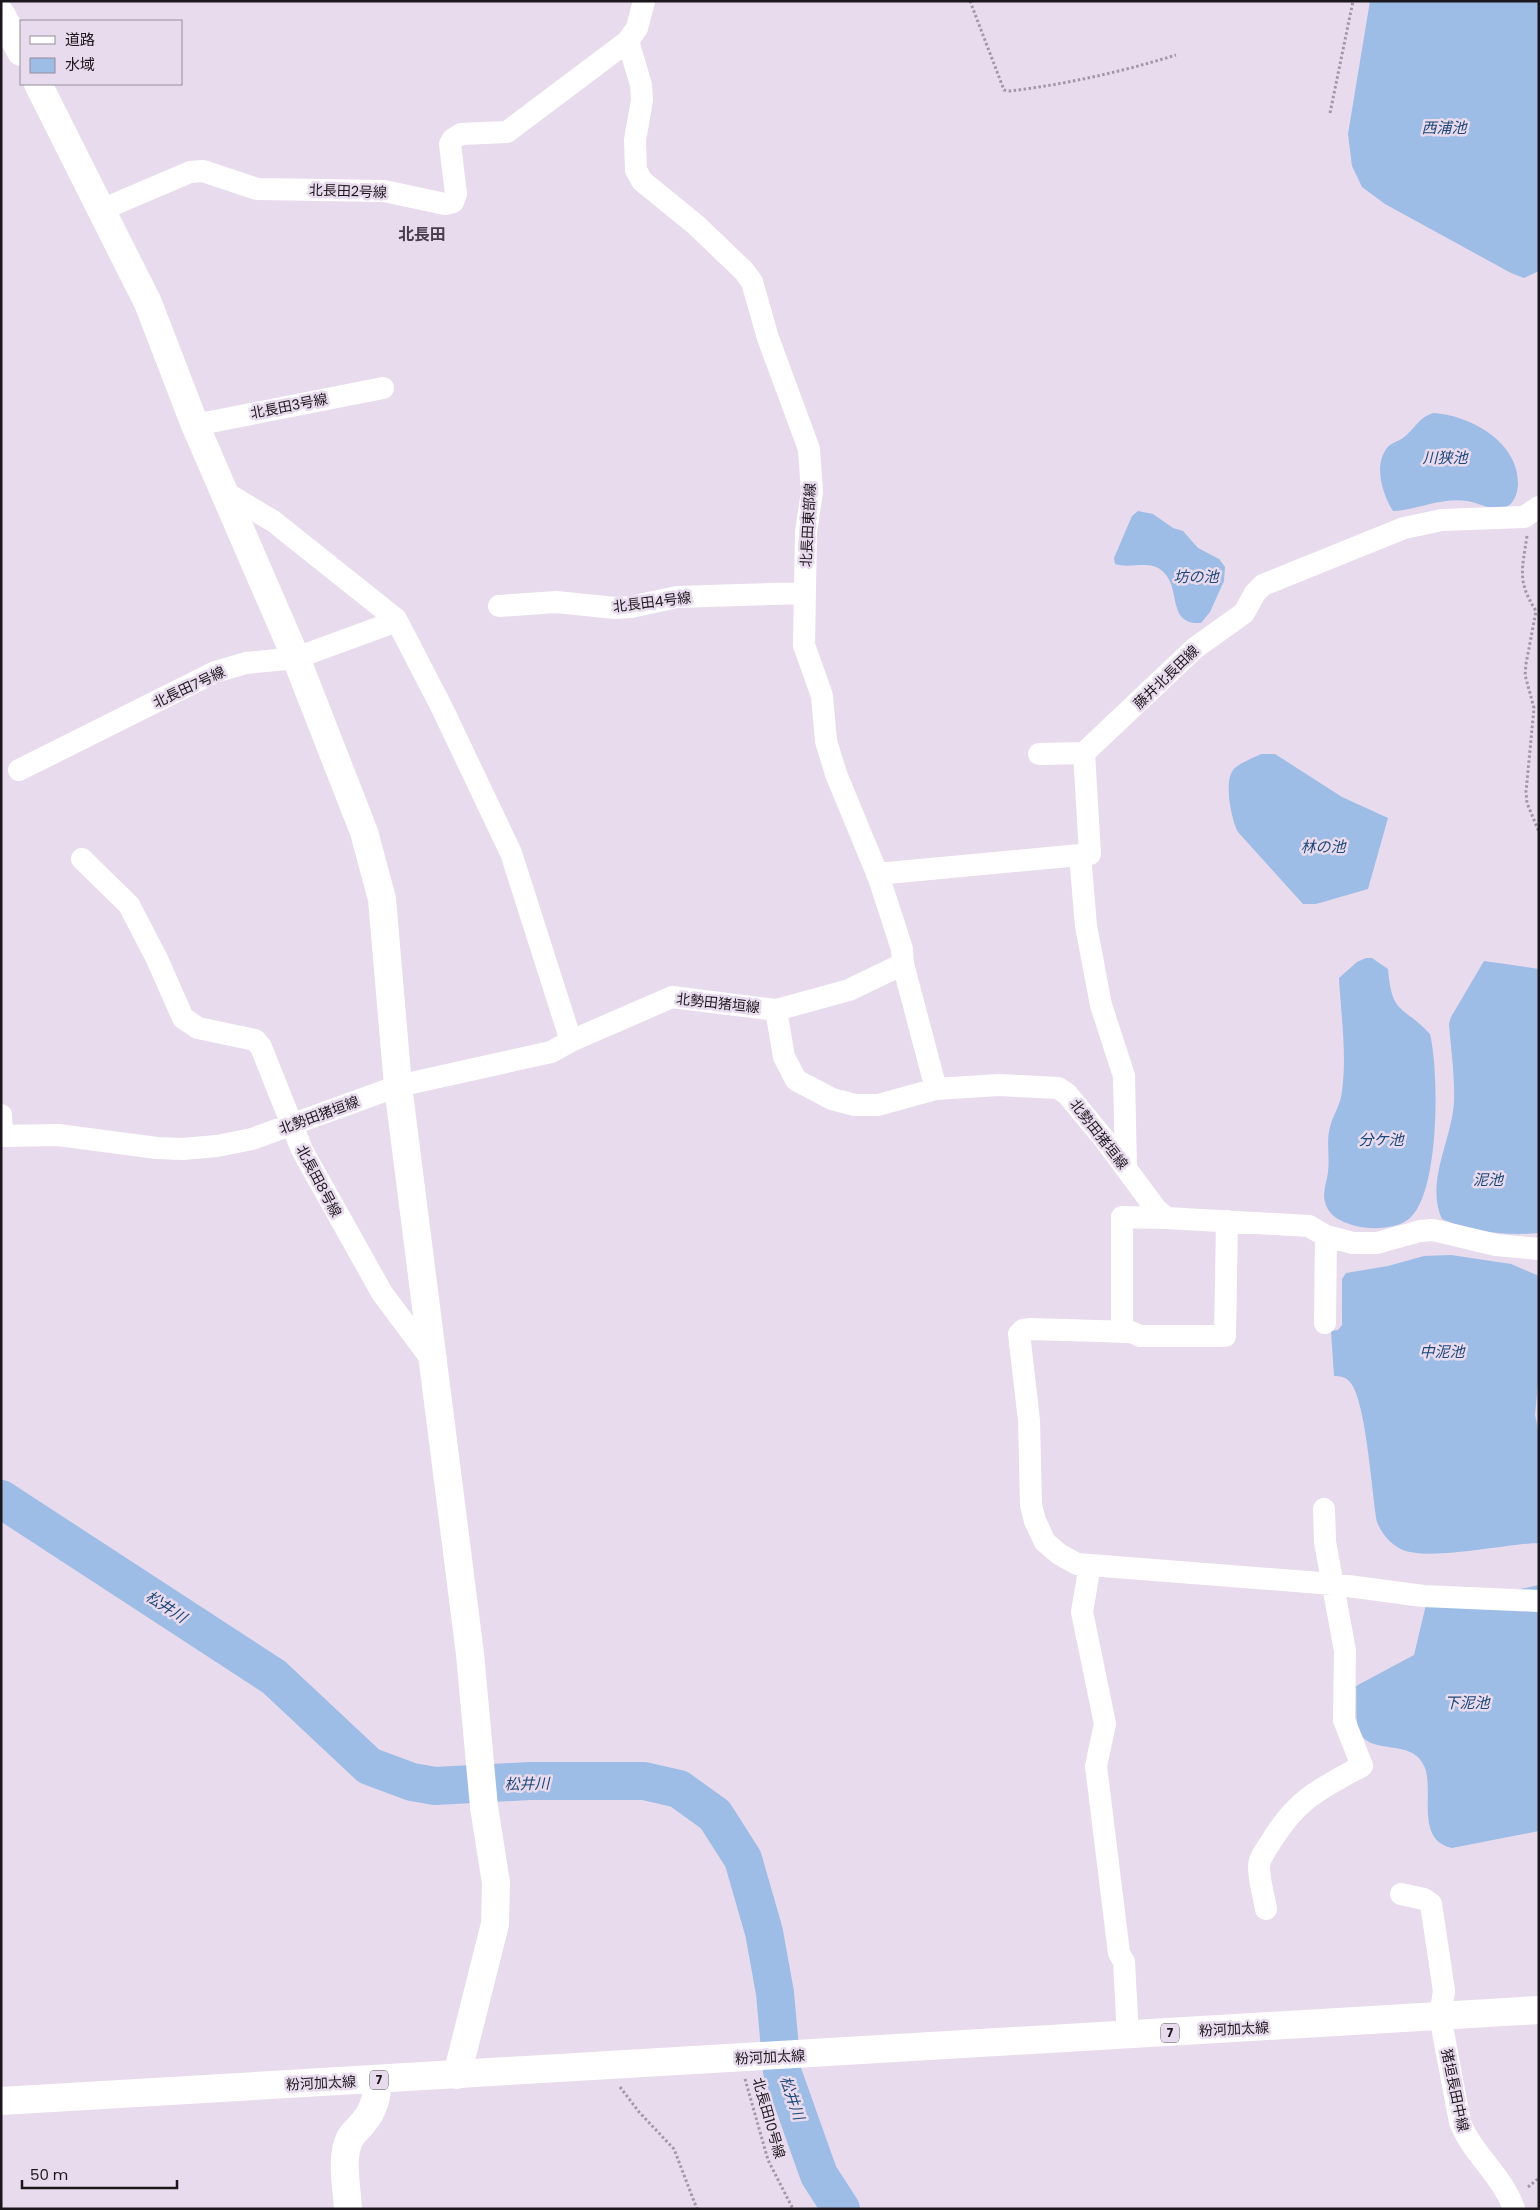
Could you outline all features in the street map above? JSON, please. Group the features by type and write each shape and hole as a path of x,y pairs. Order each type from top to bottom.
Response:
{"street":[{"path":"628,41 637,28 644,1"},
{"path":"1,14 20,50"},
{"name":"北長田2号線","path":"101,210 190,172 203,171 256,189 384,191 445,204 453,202 456,194 450,144 453,139 461,134 507,132 628,41"},
{"name":"北長田東部線","path":"628,41 641,85 642,100 635,140 636,170 642,181 696,225 744,270 752,282 768,338 801,422 809,449 812,492 806,532 804,646 822,696 826,741 836,774 877,874 902,949 903,964 936,1089"},
{"path":"38,85 148,303 195,425 296,658 364,832 382,899 398,1086 470,1654 484,1807 496,1883 495,1924 457,2075"},
{"name":"北長田3号線","path":"195,425 383,388"},
{"path":"226,493 272,521 397,621 442,708 511,853 571,1041"},
{"name":"藤井北長田線","path":"1084,753 1195,648 1244,614 1255,593 1264,585 1404,528 1442,520 1524,517 1534,510"},
{"name":"北長田4号線","path":"499,606 556,602 615,608 631,607 677,597 805,593"},
{"name":"北長田7号線","path":"19,770 215,672 246,663 296,658 397,621"},
{"path":"877,874 1090,854 1084,753 1039,754"},
{"path":"1080,855 1086,926 1101,1005 1124,1076 1126,1168"},
{"name":"北長田8号線","path":"82,859 129,905 157,960 183,1018 198,1028 255,1040 261,1047 302,1150 382,1293 432,1360"},
{"path":"776,1010 849,990 903,964"},
{"name":"北勢田猪垣線","path":"2,1129 58,1134 157,1148 182,1149 217,1146 252,1139 398,1086 552,1052 571,1041 672,997 776,1010 784,1057 796,1080 814,1092 855,1105 878,1104 936,1089 999,1085 1058,1088 1067,1094 1156,1209 1166,1218"},
{"path":"1122,1332 1122,1216 1309,1226 1326,1236 1353,1244 1377,1244 1420,1231 1432,1230 1496,1245 1539,1249"},
{"path":"1228,1221 1225,1336 1140,1336 1131,1332 1031,1329 1023,1330 1019,1334 1029,1420 1032,1505 1036,1521 1045,1542 1059,1554 1077,1564 1333,1584 1423,1596 1539,1602"},
{"path":"1325,1323 1326,1236"},
{"path":"1266,1909 1259,1868 1261,1858 1283,1823 1297,1805 1316,1791 1362,1766 1344,1720 1345,1651 1325,1542 1324,1510"},
{"path":"1090,1565 1082,1612 1105,1724 1096,1766 1119,1953 1124,1962 1128,2035"},
{"name":"猪垣長田中線","path":"1401,1894 1424,1899 1431,1904 1444,1991 1440,2016 1460,2122 1466,2138 1503,2186 1514,2209"},
{"name":"粉河加太線","path":"1,2101 1539,2010"},
{"path":"348,2209 346,2169 348,2147 351,2138 365,2121 376,2103 378,2080"}],"path":[{"path":"970,1 1004,90 1010,91 1070,83 1116,73 1176,55"},
{"path":"1330,113 1353,1"},
{"path":"1534,510 1522,577 1527,596 1536,611 1525,675 1534,708 1526,792 1527,803 1539,832"},
{"name":"北長田10号線","path":"748,2058 768,2160 793,2209"},
{"path":"605,2066 639,2112 674,2149 697,2209"}],"water":[{"name":"西浦池","path":"1370,1 1539,1 1539,271 1524,278 1511,273 1385,204 1362,187 1352,166 1348,134"},
{"name":"川狭池","path":"1433,413 1447,415 1476,425 1501,443 1510,455 1516,468 1518,483 1514,499 1508,506 1503,508 1488,507 1457,500 1393,511 1381,480 1380,472 1383,455 1388,446 1403,438 1424,417"},
{"name":"坊の池","path":"1138,511 1153,514 1173,528 1183,531 1198,548 1219,559 1225,567 1224,581 1210,612 1201,623 1190,622 1183,618 1178,611 1168,577 1161,570 1145,565 1126,566 1115,564 1114,558 1132,516"},
{"name":"林の池","path":"1261,754 1275,754 1342,797 1388,818 1368,889 1316,904 1303,904 1238,832 1233,819 1230,801 1230,776 1239,765"},
{"name":"分ケ池","path":"1366,958 1372,958 1388,969 1392,995 1396,1002 1400,1008 1430,1034 1435,1075 1435,1130 1432,1158 1420,1204 1405,1222 1377,1228 1356,1226 1337,1218 1327,1207 1324,1194 1328,1166 1329,1133 1340,1100 1343,1077 1344,1049 1339,978 1357,962"},
{"name":"泥池","path":"1484,961 1539,969 1539,1233 1489,1232 1465,1227 1442,1219 1438,1205 1436,1190 1438,1176 1454,1102 1449,1024 1451,1017"},
{"name":"中泥池","path":"1451,1255 1511,1264 1539,1276 1539,1373 1535,1415 1539,1434 1539,1543 1449,1553 1415,1553 1403,1550 1391,1542 1381,1531 1377,1522 1368,1447 1360,1406 1355,1390 1349,1381 1342,1377 1334,1376 1331,1331 1338,1330 1342,1325 1342,1279 1346,1273 1388,1266 1424,1256"},
{"name":"下泥池","path":"1539,1585 1539,1831 1452,1848 1441,1843 1433,1836 1428,1814 1427,1778 1425,1768 1419,1758 1411,1752 1371,1743 1363,1737 1357,1723 1356,1686 1414,1655 1429,1592 1520,1589"}],"waterway":[{"name":"松井川","path":"1,1499 274,1677 369,1766 412,1782 435,1786 530,1781 644,1781 679,1789 715,1815 743,1859 764,1932 775,1993 782,2071 819,2175 841,2209"}],"district":[{"name":"北長田","path":"422,234"}]}
